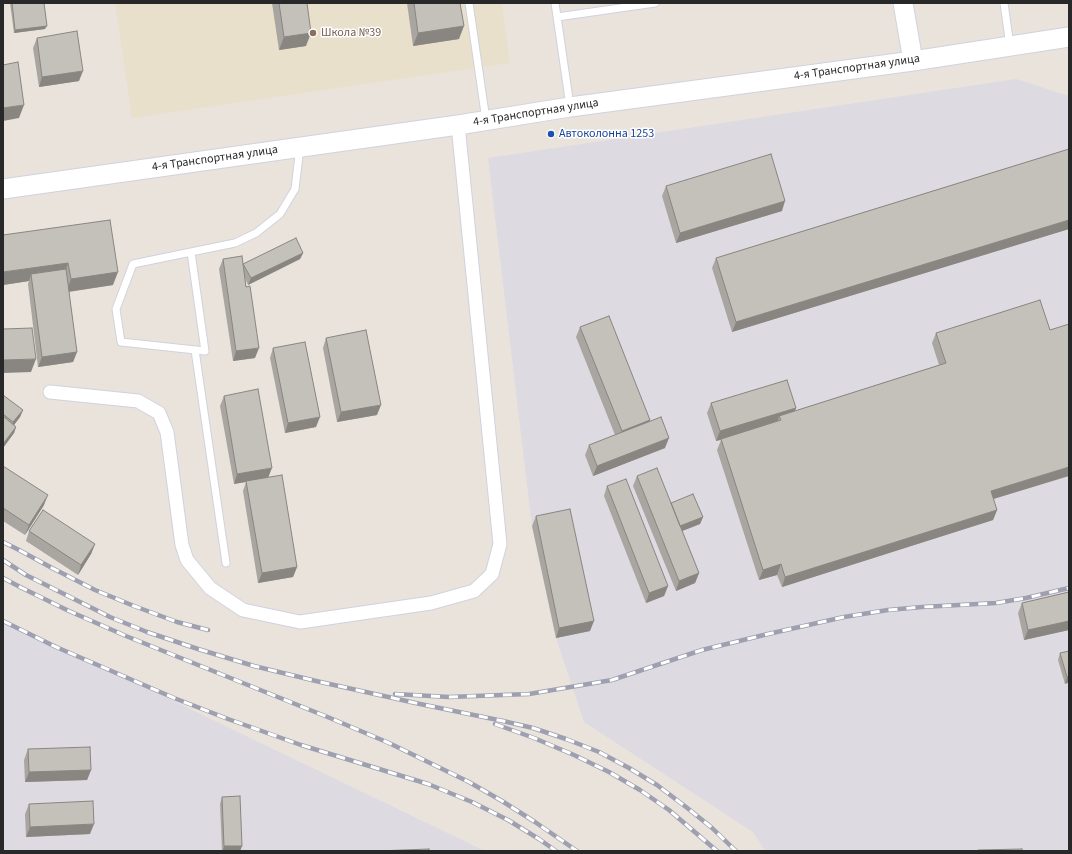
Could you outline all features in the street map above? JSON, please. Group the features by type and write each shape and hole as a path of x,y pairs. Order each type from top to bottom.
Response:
{"main road":[{"path":"903,3 913,61"},
{"name":"4-я Транспортная улица","path":"3,190 458,125 570,107 913,61 1069,38"}],"street":[{"path":"50,392 138,401 159,413 167,432 182,544 187,560 210,588 243,610 300,622 431,603 474,591 492,574 500,544 458,125"}],"lane":[{"path":"469,3 486,120"},
{"path":"555,3 570,107"},
{"path":"557,17 655,3"},
{"path":"1004,3 1010,46"},
{"path":"191,252 205,351 121,342 116,309 133,264 191,252 235,243 256,233 280,214 295,189 300,147"},
{"path":"195,350 226,563"}],"shaded area":[{"name":"Школа №39","path":"115,3 502,3 510,63 132,118"},
{"path":"1016,79 1069,96 1069,851 765,851 753,832 584,722 556,638 532,526 488,158"},
{"path":"3,619 485,851 3,851"}],"building":[{"path":"12,3 44,3 47,26 15,30"},
{"path":"279,3 307,3 311,33 284,37"},
{"path":"414,3 460,3 464,26 418,33"},
{"path":"77,31 83,71 42,77 37,38"},
{"path":"18,62 24,105 3,108 3,65"},
{"path":"1069,149 1069,220 736,322 716,258"},
{"path":"771,154 785,201 680,233 666,186"},
{"path":"110,220 118,272 71,279 68,263 3,272 3,235"},
{"path":"296,238 303,253 251,278 243,264"},
{"path":"242,256 246,287 250,286 259,348 236,351 223,259"},
{"path":"66,269 77,352 42,357 31,274"},
{"path":"1040,300 1050,330 1069,324 1069,467 991,491 997,510 785,577 781,564 763,570 721,439 781,420 779,416 946,363 936,333"},
{"path":"609,316 650,420 622,431 580,327"},
{"path":"32,328 36,359 3,360 3,329"},
{"path":"366,330 381,405 341,412 326,338"},
{"path":"305,342 320,417 288,423 273,348"},
{"path":"787,380 796,408 720,431 711,403"},
{"path":"258,389 272,468 237,474 224,396"},
{"path":"3,395 23,410 13,422 3,414"},
{"path":"3,416 16,427 3,444"},
{"path":"661,417 669,438 597,466 589,445"},
{"path":"3,466 48,495 29,525 3,508"},
{"path":"657,468 699,573 679,581 637,476"},
{"path":"282,475 297,567 262,573 246,481"},
{"path":"626,479 668,586 649,593 607,486"},
{"path":"693,494 703,517 680,526 671,503"},
{"path":"570,509 594,621 559,628 536,516"},
{"path":"43,510 95,544 81,565 29,531"},
{"path":"1069,592 1069,621 1028,630 1022,603"},
{"path":"1069,651 1069,676 1067,677 1060,653"},
{"path":"90,747 91,770 29,772 28,749"},
{"path":"240,796 242,846 224,846 222,797"},
{"path":"93,801 94,824 30,827 29,804"},
{"path":"429,849 429,851 377,851"},
{"path":"1022,849 1022,851 978,851 978,850"}],"railway":[{"path":"3,542 95,590 177,622 208,630"},
{"path":"3,560 26,575 110,617 147,632 198,649 254,666 316,681 533,728 599,752 657,785 711,827 736,851"},
{"path":"3,578 69,611 126,636 389,743 469,782 535,822 577,851"},
{"path":"395,694 449,697 529,694 612,680 702,650 844,617 888,610 996,603 1069,588"},
{"path":"3,621 56,647 174,698 228,719 301,745 428,784 472,802 508,820 556,851"},
{"path":"495,724 534,738 609,772 640,790 669,810 717,851"}],"place":[{"name":"Школа №39","path":"313,33"},
{"name":"Автоколонна 1253","path":"551,134"}]}
